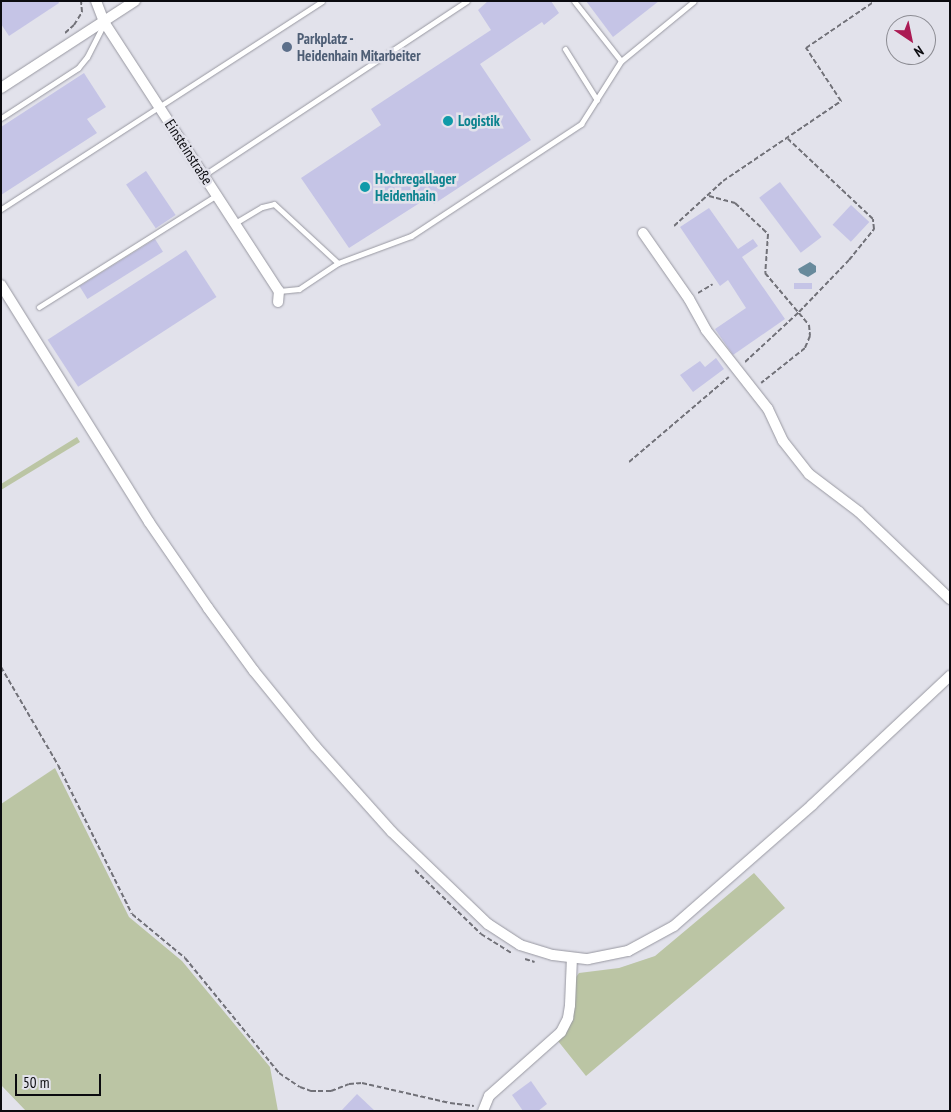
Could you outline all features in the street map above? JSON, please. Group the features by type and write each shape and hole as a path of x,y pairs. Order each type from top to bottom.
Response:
{"street":[{"name":"Einsteinstraße","path":"96,1 104,22 235,223 279,296"},
{"path":"1,88 135,1"},
{"path":"643,233 689,299 706,330 768,409 783,442 809,474 859,512 950,599"},
{"path":"1,285 149,522 202,601 254,671 315,746 392,832 488,924 520,945 553,955 588,959 628,951 674,926 812,805 950,676"},
{"path":"483,1109 489,1096 500,1084 540,1053 561,1032 568,1018 570,1005 572,958"}],"lane":[{"path":"1,210 322,1"},
{"path":"204,175 467,1"},
{"path":"574,1 621,61"},
{"path":"279,296 299,289 338,263 410,236 580,124 598,100 621,61 694,1"},
{"path":"1,118 78,68 87,57 104,22"},
{"path":"565,49 598,100"},
{"path":"39,306 217,195"},
{"path":"235,223 262,207 274,204 338,263"}],"path":[{"path":"65,33 74,25 82,12 81,1"},
{"path":"674,226 723,181 840,102 806,48 875,1"},
{"path":"630,462 738,369 753,352 798,312 849,260 874,229 873,219 788,138"},
{"path":"708,196 734,202 768,234 765,273 809,325 810,336 806,348 753,389"},
{"path":"689,299 713,284"},
{"path":"1,667 58,765 132,914 185,958 279,1073 300,1087 311,1091 332,1091 350,1084 362,1083 483,1109"},
{"path":"415,870 481,934 513,954"},
{"path":"520,957 536,962"}],"green space":[{"path":"77,437 80,442 1,490 1,484"},
{"path":"55,768 129,917 182,961 270,1067 278,1111 26,1111 1,1085 1,804"},
{"path":"754,873 785,908 586,1076 558,1041 576,977 579,973 619,968 655,956"}],"water":[{"path":"810,262 816,266 816,272 808,277 800,273 798,269"}],"building":[{"path":"1,1 58,1 59,3 9,36 1,24"},
{"path":"488,1 551,1 559,13 544,25 542,22 480,64 531,140 434,204 429,197 349,248 301,178 381,125 371,109 491,30 478,10"},
{"path":"586,1 659,1 613,37"},
{"path":"84,73 106,107 87,119 97,133 1,195 1,127"},
{"path":"146,171 176,215 156,228 126,184"},
{"path":"780,182 822,237 801,253 759,198"},
{"path":"851,205 869,222 851,242 833,225"},
{"path":"709,208 738,249 753,239 758,246 742,257 785,319 733,355 715,329 746,308 728,280 720,286 680,227"},
{"path":"155,239 163,252 87,299 80,286"},
{"path":"186,250 216,297 78,387 48,340"},
{"path":"794,283 812,283 812,289 794,289"},
{"path":"716,358 724,369 693,392 680,375 700,361 705,367"},
{"path":"531,1081 547,1104 538,1111 523,1111 512,1095"},
{"path":"357,1094 375,1111 341,1111"}],"place":[{"name":"Parkplatz - Heidenhain Mitarbeiter","path":"287,47"},
{"name":"Logistik","path":"448,121"},
{"name":"Hochregallager Heidenhain","path":"365,187"}]}
